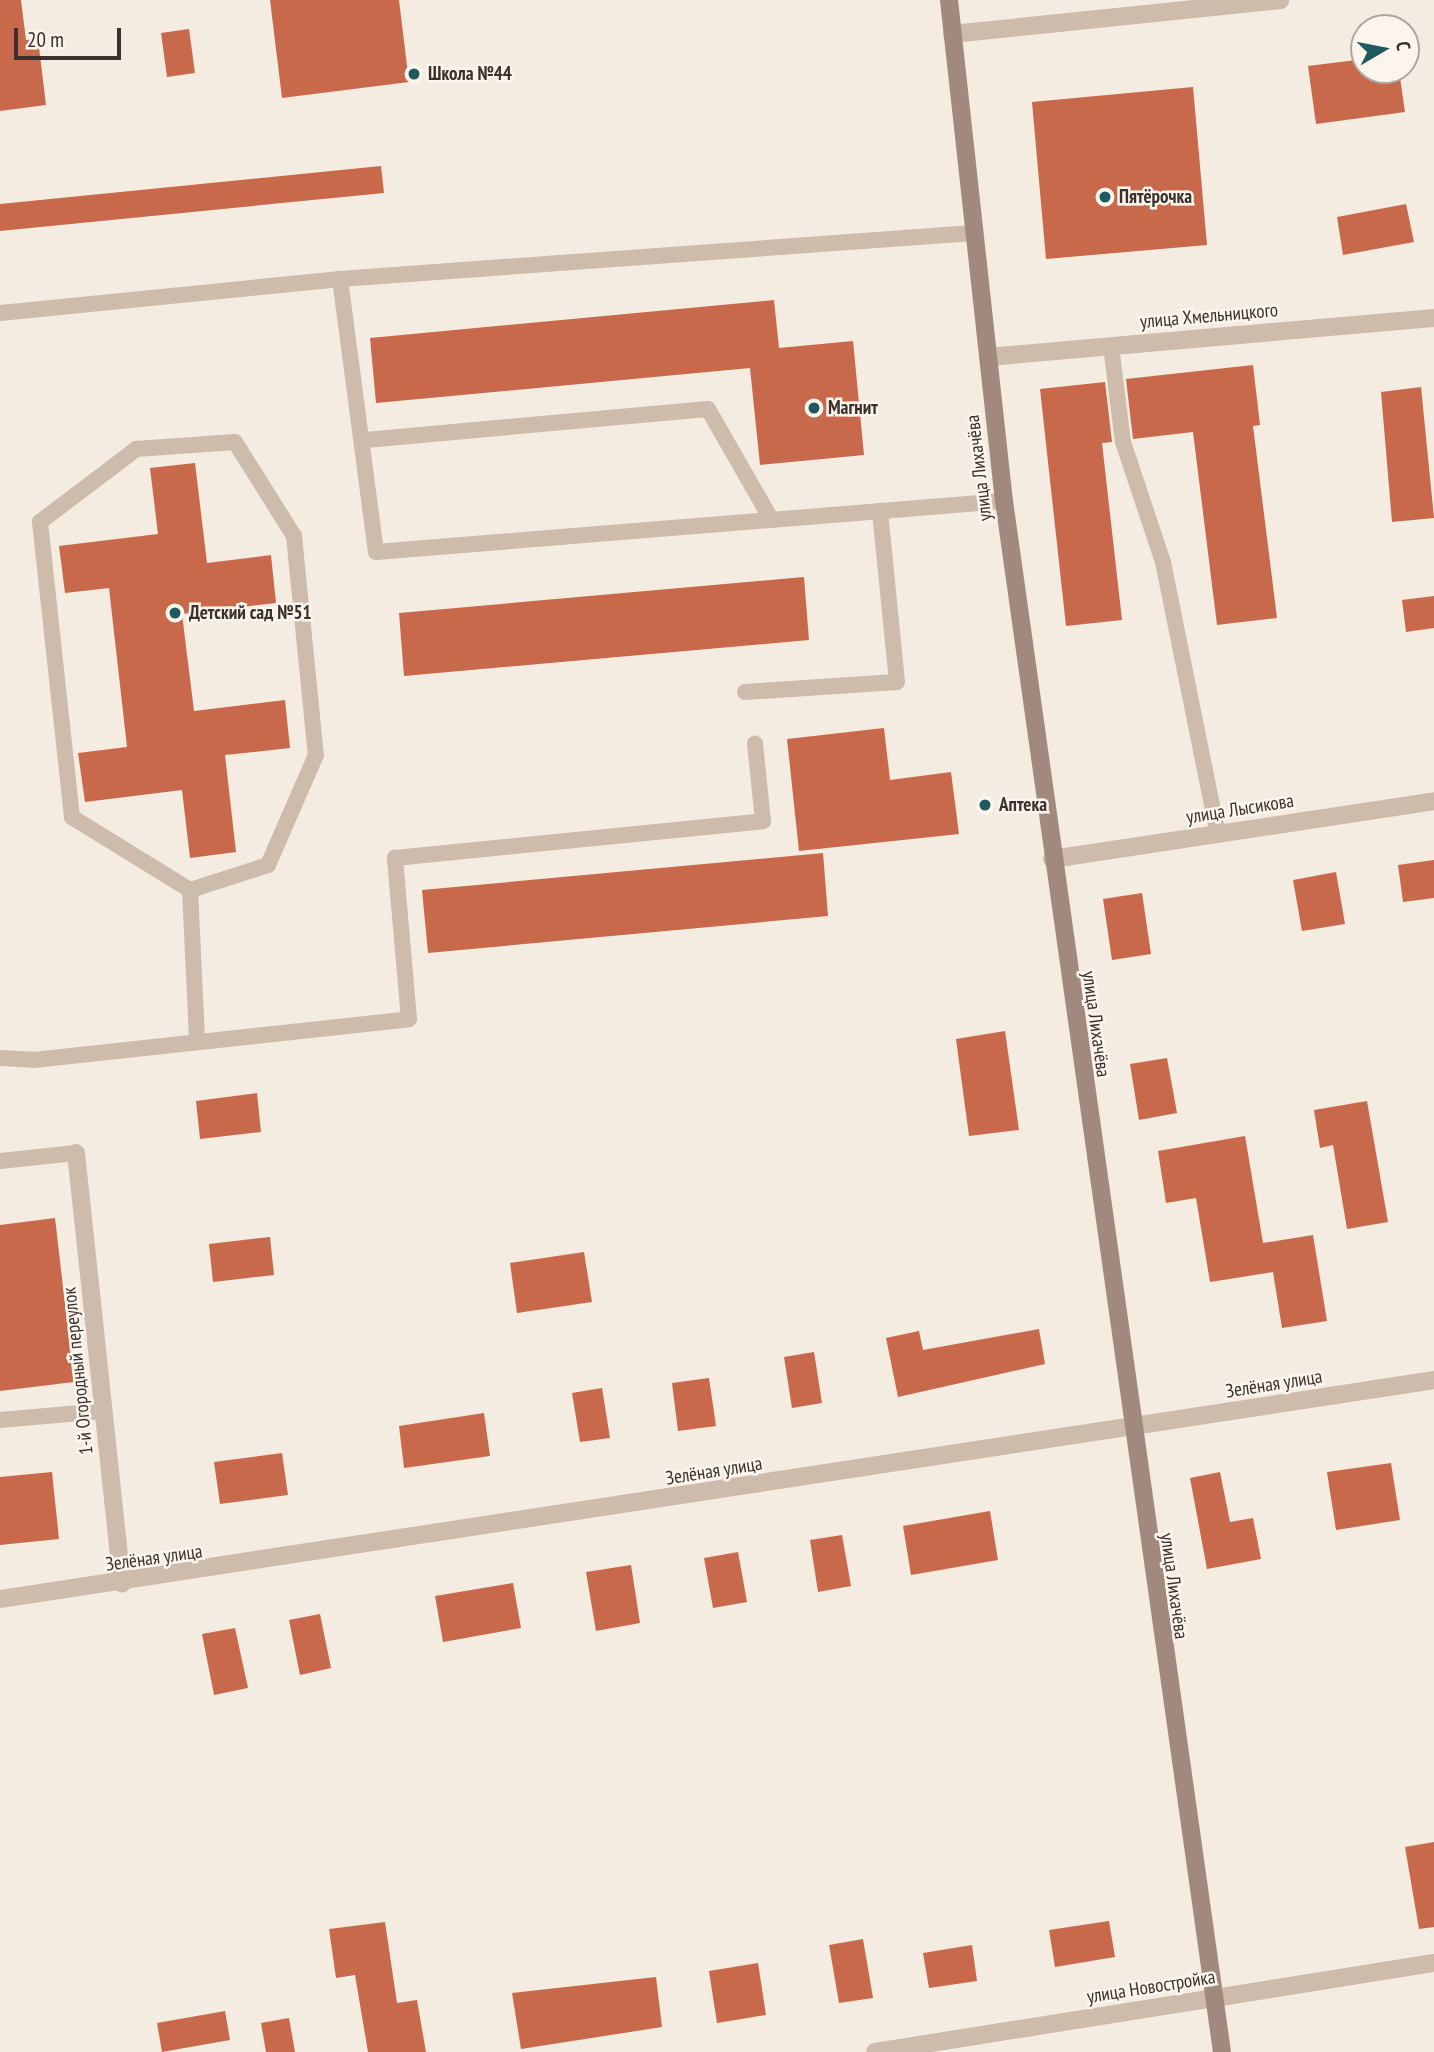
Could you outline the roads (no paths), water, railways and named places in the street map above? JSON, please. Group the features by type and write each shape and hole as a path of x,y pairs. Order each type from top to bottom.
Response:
{"main road":[{"name":"улица Лихачёва","path":"949,0 1004,501 1130,1428 1222,2052"}],"street":[{"path":"952,34 1273,1"},
{"name":"улица Хмельницкого","path":"988,357 1434,317"},
{"name":"улица Лысикова","path":"1052,859 1434,801"},
{"name":"1-й Огородный переулок","path":"76,1153 122,1584"},
{"name":"Зелёная улица","path":"0,1599 122,1584 1434,1380"},
{"name":"улица Новостройка","path":"875,2052 1434,1963"}],"lane":[{"path":"0,313 340,279 973,233"},
{"path":"340,279 366,440 376,552 1004,501"},
{"path":"1111,346 1123,442 1163,562 1218,834"},
{"path":"366,440 708,409 771,519"},
{"path":"235,442 294,536 316,755 268,865 190,890 72,817 40,522 136,449 235,442"},
{"path":"745,692 897,682 880,511"},
{"path":"0,1058 34,1060 409,1019 395,858 763,821 755,743"},
{"path":"190,890 197,1041"},
{"path":"0,1161 76,1153"},
{"path":"0,1420 103,1411"}],"place":[{"name":"Школа №44","path":"414,74"},
{"name":"Пятёрочка","path":"1105,197"},
{"name":"Магнит","path":"814,408"},
{"name":"Детский сад №51","path":"175,613"},
{"name":"Аптека","path":"985,805"}]}
